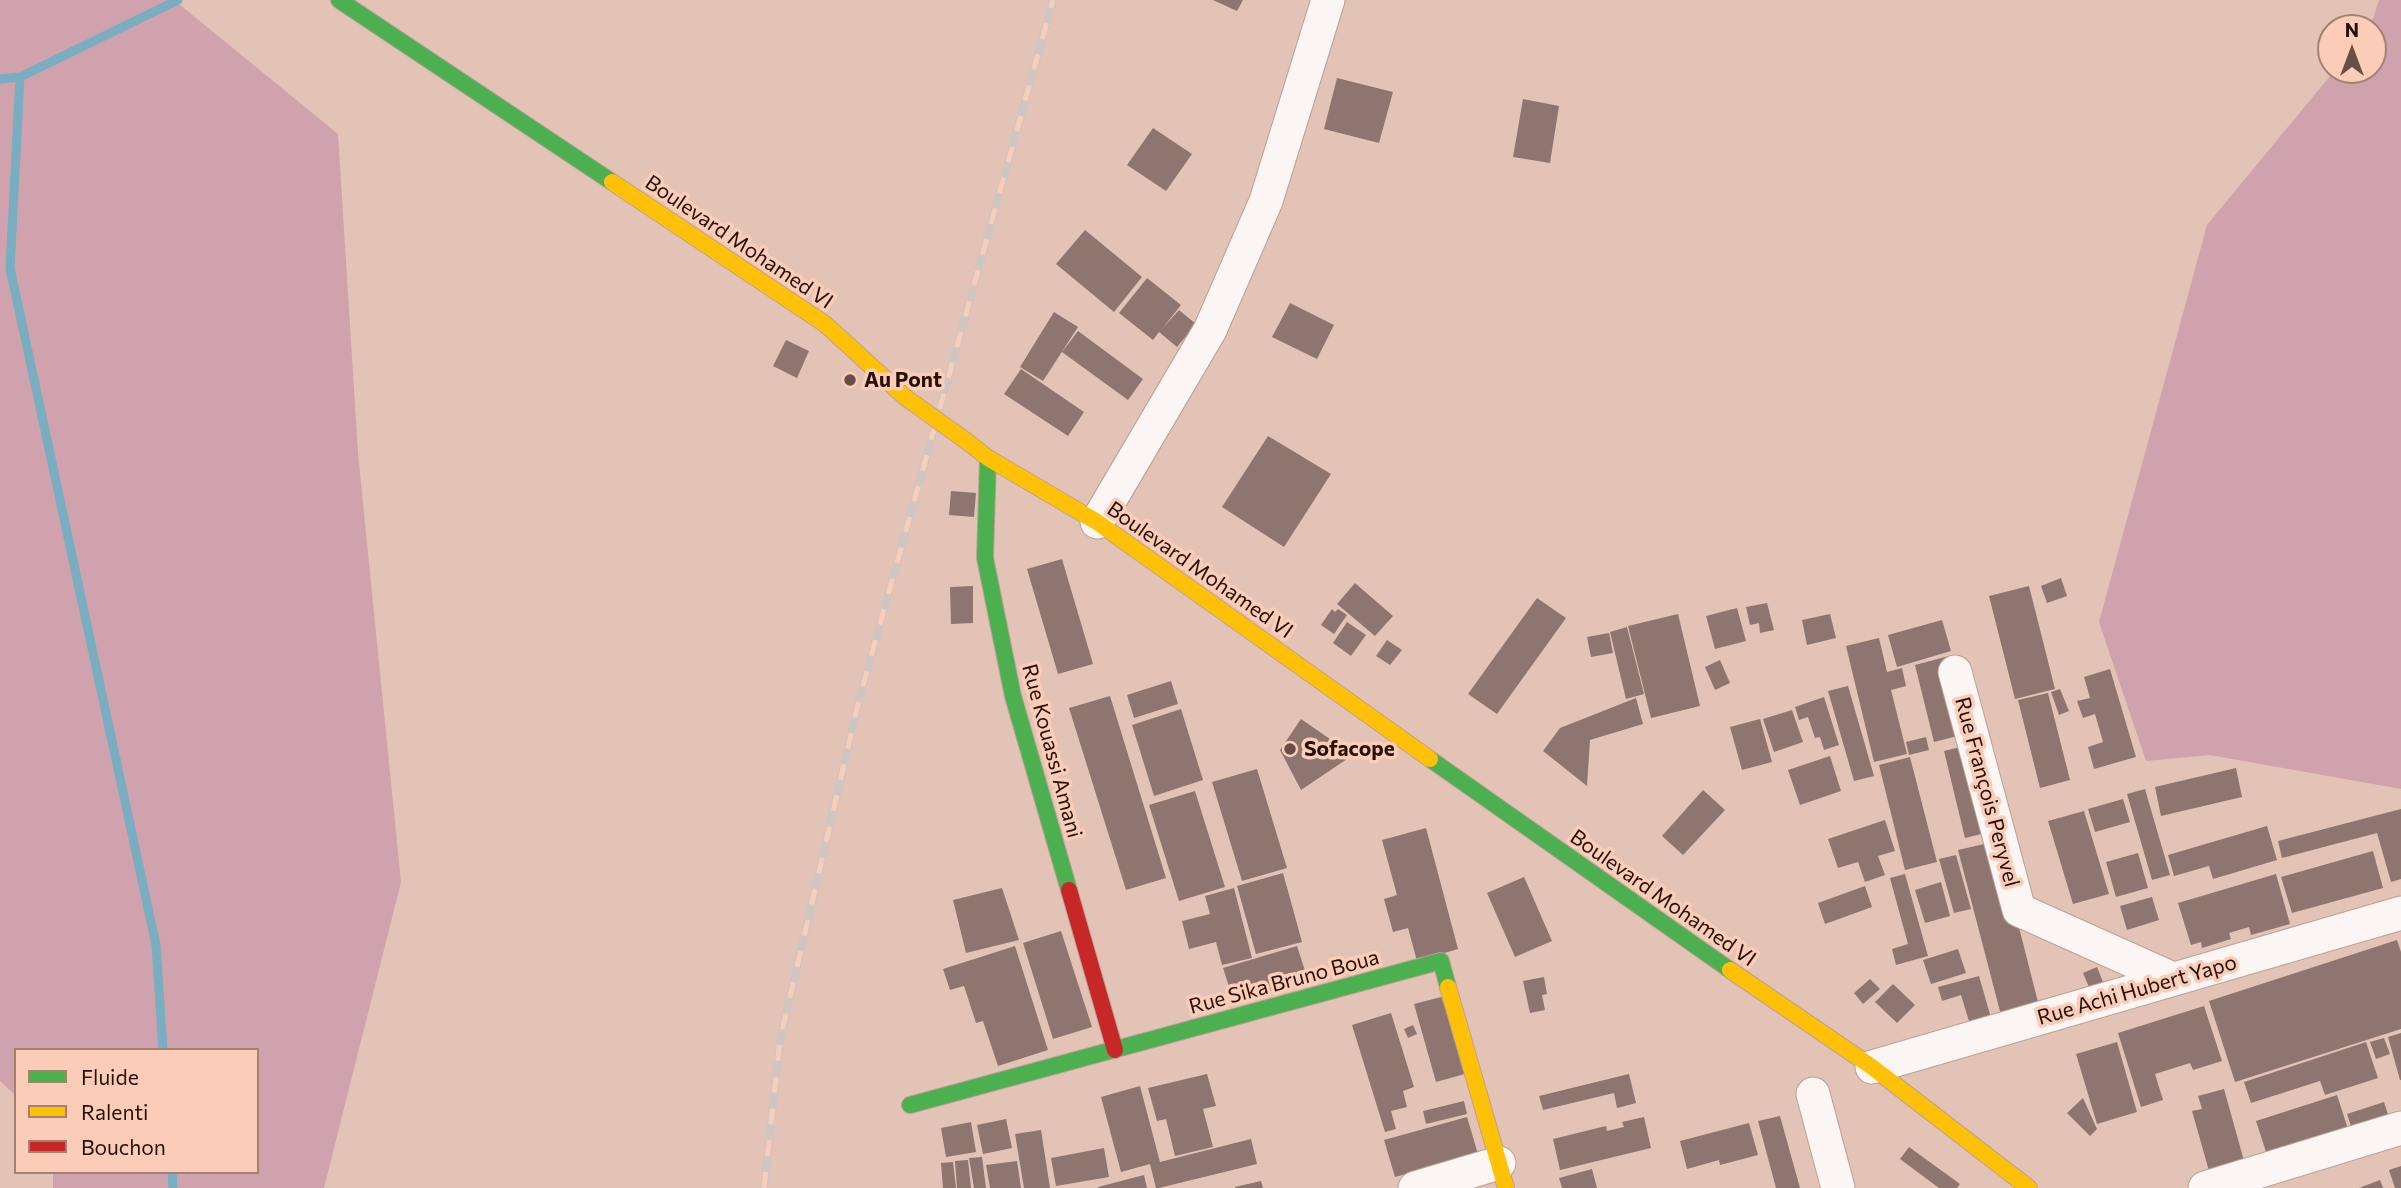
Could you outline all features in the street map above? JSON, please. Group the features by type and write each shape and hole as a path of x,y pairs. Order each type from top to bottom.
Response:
{"main road":[{"name":"Boulevard Mohamed VI","path":"339,0 825,324 905,397 988,458 1097,522 1654,918 1872,1067 2029,1188"},
{"name":"Rue Kouassi Amani","path":"988,458 985,558 1013,695 1115,1050"},
{"name":"Rue Sika Bruno Boua","path":"910,1105 1441,961 1503,1176"}],"street":[{"path":"1097,522 1210,330 1266,201 1328,0"},
{"name":"Rue François Peryvel","path":"1955,672 2019,911 2173,979"},
{"name":"Rue Achi Hubert Yapo","path":"1872,1067 2401,913"},
{"path":"1813,1094 1838,1188"},
{"path":"2204,1188 2401,1128"},
{"path":"1415,1188 1503,1176"}],"shaded area":[{"path":"0,0 174,0 338,134 358,453 401,882 324,1188 53,1188 53,1174 259,1174 259,1048 14,1048 14,1094 0,1081"},
{"path":"2379,0 2401,0 2401,789 2210,755 2146,761 2099,622 2207,225 2323,84 2387,84 2387,14 2374,14"}],"building":[{"path":"1213,0 1243,0 1237,11"},
{"path":"1337,78 1393,92 1379,143 1324,129"},
{"path":"1523,99 1559,106 1550,163 1513,157"},
{"path":"1153,128 1192,154 1166,191 1127,165"},
{"path":"1085,230 1142,277 1114,312 1056,264"},
{"path":"1147,278 1181,305 1162,329 1179,310 1196,324 1177,347 1159,332 1153,340 1119,313"},
{"path":"1290,303 1334,325 1317,359 1272,337"},
{"path":"1054,312 1078,327 1043,381 1020,367"},
{"path":"1078,331 1143,379 1128,400 1062,352"},
{"path":"786,340 809,351 797,378 773,366"},
{"path":"1021,369 1084,412 1068,436 1004,394"},
{"path":"1268,436 1331,474 1284,547 1222,507"},
{"path":"951,491 976,493 974,517 949,515"},
{"path":"1062,559 1093,664 1058,674 1027,569"},
{"path":"2061,578 2067,596 2047,603 2041,586"},
{"path":"1355,583 1393,616 1375,636 1337,604"},
{"path":"973,586 973,623 951,624 950,587"},
{"path":"2029,586 2055,689 2015,699 1989,596"},
{"path":"1537,598 1566,618 1497,714 1468,694"},
{"path":"1767,603 1774,630 1760,633 1759,623 1750,625 1746,607"},
{"path":"1737,608 1746,641 1715,649 1706,616"},
{"path":"1332,609 1335,612 1338,609 1347,615 1334,634 1321,625"},
{"path":"1678,614 1700,706 1651,718 1628,626"},
{"path":"1830,614 1836,638 1807,645 1802,620"},
{"path":"1942,620 1951,651 1897,667 1888,635"},
{"path":"1347,622 1366,635 1351,656 1333,643"},
{"path":"1627,627 1644,694 1626,699 1610,632"},
{"path":"1609,633 1613,653 1591,657 1587,637"},
{"path":"1879,638 1887,672 1902,668 1906,686 1891,690 1907,754 1874,762 1846,646"},
{"path":"1387,640 1402,650 1390,665 1376,656"},
{"path":"1949,656 1969,733 1934,742 1915,665"},
{"path":"1720,660 1730,683 1715,690 1705,667"},
{"path":"2110,669 2136,757 2094,769 2088,747 2103,742 2095,714 2083,718 2077,701 2090,698 2084,677"},
{"path":"1171,681 1178,704 1134,718 1127,695"},
{"path":"1848,686 1874,776 1854,781 1828,691"},
{"path":"2060,689 2069,711 2059,715 2051,692"},
{"path":"2048,693 2070,780 2040,788 2018,700"},
{"path":"1110,696 1166,878 1126,890 1069,708"},
{"path":"1824,697 1839,745 1824,750 1820,737 1815,738 1808,717 1799,720 1795,707"},
{"path":"1636,698 1643,724 1590,740 1587,786 1543,751 1560,728"},
{"path":"1181,709 1203,780 1154,796 1132,725"},
{"path":"1792,710 1803,742 1774,752 1763,719"},
{"path":"1301,719 1353,755 1301,790 1280,750"},
{"path":"1760,719 1772,762 1742,770 1730,727"},
{"path":"1926,737 1929,750 1909,755 1906,742"},
{"path":"1969,745 1990,832 1965,838 1944,751"},
{"path":"1830,756 1841,791 1800,805 1788,770"},
{"path":"1910,757 1937,862 1905,870 1879,765"},
{"path":"2236,768 2242,797 2161,816 2155,787"},
{"path":"1257,769 1287,868 1242,881 1212,782"},
{"path":"2145,789 2170,875 2152,880 2127,794"},
{"path":"1703,790 1725,810 1683,855 1662,836"},
{"path":"1195,791 1225,887 1179,901 1149,805"},
{"path":"2123,799 2130,822 2095,832 2088,809"},
{"path":"2401,809 2401,879 2391,882 2377,833 2282,858 2278,841"},
{"path":"2084,811 2109,894 2073,904 2048,821"},
{"path":"1885,820 1895,851 1878,856 1885,875 1865,882 1858,862 1838,868 1828,839"},
{"path":"2267,826 2277,860 2213,879 2209,866 2174,876 2168,855"},
{"path":"1426,828 1458,949 1417,961 1408,928 1393,932 1384,899 1397,895 1382,840"},
{"path":"1997,841 2040,1010 2002,1019 1958,850"},
{"path":"2373,851 2383,888 2292,913 2281,877"},
{"path":"2138,853 2148,888 2116,897 2106,862"},
{"path":"1956,855 1971,909 1954,913 1939,859"},
{"path":"1283,873 1302,942 1256,954 1237,886"},
{"path":"1905,874 1928,956 1896,965 1892,949 1908,944 1890,878"},
{"path":"2276,874 2290,924 2251,935 2249,927 2229,933 2231,939 2202,948 2201,942 2191,945 2178,903"},
{"path":"1524,877 1552,941 1515,957 1487,893"},
{"path":"1941,882 1950,916 1925,923 1915,890"},
{"path":"1865,886 1872,907 1825,924 1818,903"},
{"path":"1002,888 1019,940 966,953 953,900"},
{"path":"1234,888 1252,958 1222,965 1216,942 1189,949 1182,921 1210,914 1205,896"},
{"path":"2152,897 2159,920 2127,930 2120,906"},
{"path":"1061,931 1092,1027 1053,1039 1023,943"},
{"path":"2397,940 2401,952 2401,1029 2235,1082 2209,1001"},
{"path":"1015,946 1048,1050 998,1066 983,1021 976,1023 964,986 950,990 943,969"},
{"path":"1297,946 1308,980 1234,1002 1223,968"},
{"path":"1958,949 1966,973 1931,984 1923,960"},
{"path":"2097,967 2103,982 2089,987 2083,973"},
{"path":"1979,976 1993,1025 1972,1031 1961,995 1942,1001 1938,987"},
{"path":"1544,977 1547,994 1542,995 1545,1010 1530,1013 1523,981"},
{"path":"1870,979 1880,989 1863,1004 1854,993"},
{"path":"1893,984 1915,1005 1897,1023 1875,1002"},
{"path":"1441,997 1472,1072 1436,1082 1414,1004"},
{"path":"2204,1006 2222,1061 2193,1070 2190,1063 2155,1074 2163,1100 2141,1107 2118,1033"},
{"path":"1391,1013 1414,1087 1403,1091 1407,1107 1391,1111 1396,1129 1385,1132 1352,1025"},
{"path":"1413,1025 1417,1034 1408,1038 1404,1029"},
{"path":"2401,1033 2401,1080 2400,1080 2388,1037"},
{"path":"2384,1038 2390,1054 2376,1059 2370,1042"},
{"path":"2117,1042 2137,1112 2097,1124 2076,1054"},
{"path":"2366,1042 2378,1078 2325,1095 2320,1081 2251,1103 2244,1082"},
{"path":"1207,1074 1216,1106 1203,1109 1213,1147 1175,1156 1166,1119 1157,1121 1148,1088"},
{"path":"1629,1074 1636,1103 1617,1108 1614,1093 1543,1110 1539,1096"},
{"path":"1140,1086 1160,1162 1251,1139 1257,1164 1159,1188 1156,1188 1150,1164 1121,1172 1101,1097"},
{"path":"2224,1089 2246,1168 2211,1178 2192,1111 2202,1109 2198,1096"},
{"path":"2337,1095 2350,1135 2269,1161 2256,1121"},
{"path":"2083,1098 2097,1129 2090,1136 2067,1113"},
{"path":"1464,1101 1467,1114 1426,1124 1423,1111"},
{"path":"2384,1102 2390,1121 2353,1132 2347,1114"},
{"path":"1780,1116 1800,1188 1776,1188 1758,1121"},
{"path":"1467,1117 1478,1154 1395,1177 1384,1140"},
{"path":"1644,1117 1651,1148 1560,1170 1553,1139 1606,1126 1607,1131 1624,1127 1622,1122"},
{"path":"1006,1119 1012,1148 983,1154 977,1125"},
{"path":"971,1122 976,1152 946,1157 941,1128"},
{"path":"1749,1123 1758,1155 1720,1165 1719,1160 1687,1169 1680,1141"},
{"path":"1041,1130 1050,1188 1024,1188 1015,1134"},
{"path":"1909,1147 1960,1184 1957,1188 1939,1188 1900,1159"},
{"path":"1104,1148 1109,1177 1056,1186 1051,1158"},
{"path":"982,1157 986,1188 974,1188 969,1158"},
{"path":"968,1160 971,1188 957,1188 955,1161"},
{"path":"1017,1161 1021,1188 990,1188 986,1165"},
{"path":"953,1162 956,1188 943,1188 941,1163"},
{"path":"2401,1166 2401,1188 2395,1188 2389,1170"},
{"path":"1592,1169 1597,1188 1562,1188 1559,1178"},
{"path":"1144,1175 1147,1188 1098,1188 1098,1187"},
{"path":"2380,1180 2383,1188 2359,1188"},
{"path":"1261,1181 1263,1188 1235,1188 1235,1187"}],"waterway":[{"path":"0,79 20,77 178,0"},
{"path":"20,77 10,268 156,945 163,1048"},
{"path":"172,1174 173,1188"}],"railway":[{"path":"764,1188 780,1040 859,700 1053,0"}],"traffic: fast":[{"path":"339,0 612,182"},
{"path":"988,458 985,558 1013,696 1069,890"},
{"path":"1430,759 1730,970"},
{"path":"910,1105 1441,961 1448,987"}],"traffic: slow":[{"path":"612,182 825,324 905,397"},
{"path":"905,397 969,443"},
{"path":"969,443 988,458 1097,522 1430,759"},
{"path":"1730,970 1872,1067 2029,1188"},
{"path":"1448,987 1506,1188"}],"traffic: jam":[{"path":"1069,890 1115,1050"}],"place":[{"name":"Au Pont","path":"850,380"},
{"name":"Sofacope","path":"1290,749"}]}
